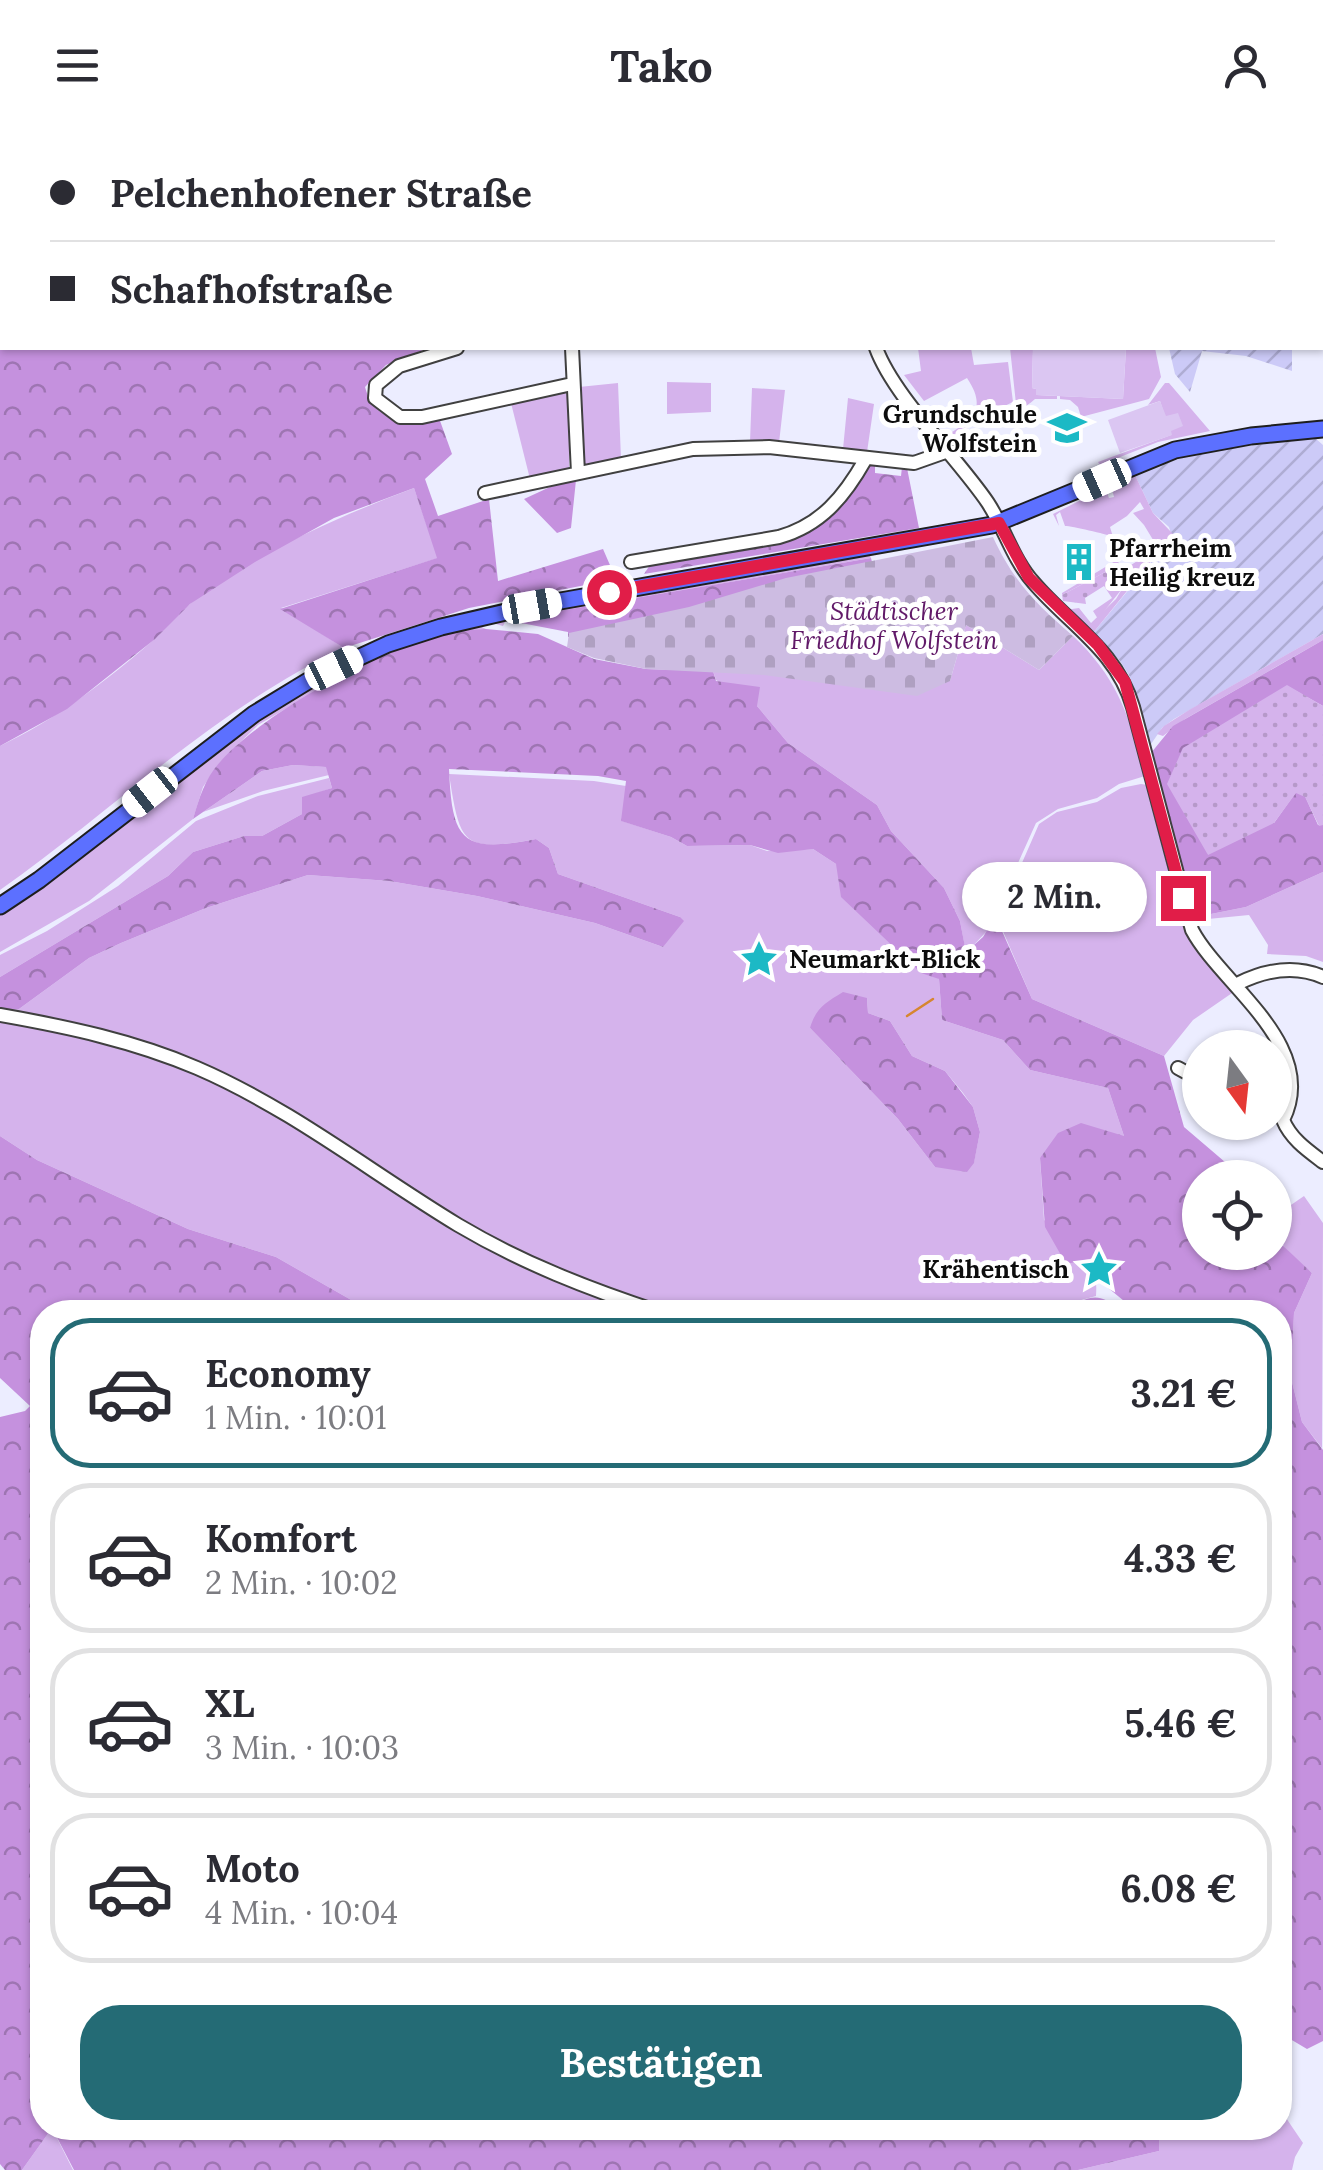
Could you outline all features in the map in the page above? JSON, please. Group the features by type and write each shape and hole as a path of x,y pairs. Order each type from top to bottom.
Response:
{"main road":[{"path":"0,906 77,851 225,734 299,686 377,648 429,630 609,592 999,523 1175,450 1323,428"}],"street":[{"path":"451,350 399,366 376,385 373,393 380,404 400,417 410,418 572,384"},
{"path":"572,350 578,473"},
{"path":"877,350 891,376 984,497 1029,578 1098,645 1125,682 1192,930 1270,1030"},
{"path":"485,492 669,452 713,448 770,447 914,463 948,451"},
{"path":"630,562 779,537 802,529 839,501 865,460"},
{"path":"1237,984 1281,970 1297,969 1323,977"},
{"path":"0,1016 80,1029 144,1047 201,1070 269,1106 523,1262 626,1300"},
{"path":"1178,1068 1182,1070"},
{"path":"1292,1136 1323,1162"}],"shaded area":[{"path":"918,350 971,350 974,365 1008,362 1013,402 979,418 1002,413 1016,404 1010,350 1033,350 1032,388 1037,395 1057,399 1035,399 1014,412 970,425 967,427 972,438 967,441 962,433 956,436 963,448 959,451 947,435 975,412 973,388 967,378 924,401 904,375 921,371"},
{"path":"1033,350 1126,350 1123,399 1036,395 1032,388"},
{"path":"1126,350 1155,350 1161,377 1149,399 1081,417 1078,407 1060,396 1123,399"},
{"path":"1169,350 1292,350 1292,371 1246,356 1202,351 1190,392 1175,374"},
{"path":"667,382 711,383 711,412 667,414"},
{"path":"618,383 621,459 585,464 579,387"},
{"path":"1165,383 1210,431 1158,442 1100,465 1098,462 1171,435 1160,401 1148,405"},
{"path":"752,388 785,390 779,443 750,442"},
{"path":"563,392 570,405 569,468 530,479 511,403"},
{"path":"848,398 874,404 867,452 843,449"},
{"path":"1160,401 1166,416 1178,413 1183,426 1171,431 1172,435 1120,453 1108,420"},
{"path":"1315,438 1323,445 1323,634 1174,719 1149,747 1130,677 1093,633 1172,537 1169,527 1153,513 1135,475 1215,450"},
{"path":"1135,475 1153,513 1173,534 1093,633 1065,610 1079,608 1091,623 1116,599 1125,584 1109,570 1062,593 1117,560 1123,570 1158,548 1133,513 1144,509 1140,502 1110,527 1113,537 1065,526 1060,512 1056,515 1059,526 1053,514 1105,488 1109,498 1114,497 1111,485"},
{"path":"414,488 438,558 281,608 344,648 297,672 209,730 0,890 0,746 97,686 190,604 241,569 327,524"},
{"path":"869,554 871,558 506,620 503,626 485,621"},
{"path":"1109,570 1125,585 1098,619 1093,611 1112,598 1104,586 1085,598 1086,604 1063,601 1062,595"},
{"path":"475,624 486,629 470,630 401,651 334,681 258,725 220,762 203,787 193,819 89,901 0,952 0,913 212,749 292,696 359,661"},
{"path":"966,625 1039,670 1073,636 1112,683 1134,736 1145,776 1119,784 1097,798 1058,809 1036,823 988,930 966,953 960,921 944,888 891,831 877,805 788,743 757,706 716,680 713,671 950,681"},
{"path":"1323,634 1323,640 1185,719 1163,736 1157,734 1189,710"},
{"path":"1287,685 1323,706 1323,825 1319,826 1305,797 1296,793 1274,823 1208,855 1167,784 1183,748"},
{"path":"293,765 327,767 329,775 263,791 203,812 262,771"},
{"path":"449,774 594,781 626,786 622,821 687,846 750,845 767,851 813,849 836,864 939,979 942,1020 1003,1040 1030,1070 1108,1088 1124,1136 1040,1158 1044,1220 1084,1250 1094,1268 1096,1296 1081,1300 351,1300 276,1257 188,1229 37,1160 0,1136 0,1022 18,1025 28,1016 22,1011 0,1009 19,1009 89,958 121,943 206,908 308,875 389,881 477,896 595,923 663,947 680,917 558,874 549,848 536,839 479,843 469,838 457,816","holes":["867,998 868,1013 890,1021 912,1056 945,1071 973,1107 980,1132 974,1162 935,1167 898,1119 810,1028"]},
{"path":"329,778 332,788 303,798 302,814 262,836 244,836 193,852 168,876 0,977 0,955 47,931 118,886 196,821 258,796"},
{"path":"1148,785 1184,918 1235,991 1182,1030 1164,1056 1032,999 996,922 1039,824 1057,812 1097,802 1121,788"},
{"path":"1323,872 1323,962 1306,956 1267,954 1268,945 1249,915 1196,917 1246,907"},
{"path":"1304,1196 1323,1223 1322,1448 1302,1422 1292,1382 1294,1313 1312,1273 1292,1255 1292,1204"},
{"path":"1292,2127 1303,2143 1292,2170 1078,2170 1159,2151 1159,2140 1292,2140"},
{"path":"43,2140 58,2140 73,2170 22,2170"}],"green space":[{"path":"0,350 423,350 386,365 365,387 376,408 385,415 405,420 439,418 452,454 425,479 438,516 489,499 498,581 603,549 616,579 469,608 344,648 280,609 437,558 414,488 334,518 255,562 190,604 155,639 67,709 0,746"},
{"path":"875,465 875,473 901,476 902,467 907,468 919,528 644,574 652,562 790,538 832,514 848,498 868,466"},
{"path":"576,480 571,528 557,533 524,499"},
{"name":"Städtischer Friedhof Wolfstein","path":"993,537 1027,591 1073,636 1039,670 966,625 950,681 917,696 764,675 646,669 594,658 567,647 569,633 689,607 786,578"},
{"path":"871,558 872,562 864,564 865,573 568,637 568,632 505,620"},
{"path":"486,629 538,634 594,659 646,669 713,671 716,681 760,687 757,706 788,743 877,805 891,831 944,888 960,921 966,952 983,937 992,922 998,922 1032,999 1164,1056 1182,1120 1182,1140 1199,1140 1223,1160 1182,1160 1182,1270 1292,1270 1292,1254 1312,1273 1294,1313 1292,1356 1292,1300 1123,1300 1107,1287 1104,1263 1099,1257 1066,1264 1045,1227 1040,1158 1058,1133 1081,1123 1124,1136 1108,1088 1030,1070 1003,1040 942,1020 939,979 921,973 841,897 836,864 813,849 778,853 750,845 687,846 621,821 626,781 598,776 449,769 454,813 466,837 492,844 536,839 549,848 558,874 680,917 684,921 663,947 595,923 477,896 389,881 308,875 206,908 121,943 89,958 19,1009 0,1009 0,977 168,876 193,852 244,836 262,836 302,814 302,797 332,788 326,767 293,765 262,771 193,819 200,796 219,763 270,719 343,675 420,642 455,632"},
{"path":"1323,640 1323,706 1287,686 1274,823 1296,792 1305,796 1318,825 1323,825 1323,872 1246,907 1196,917 1151,753 1173,726"},
{"path":"843,992 867,998 868,1013 890,1021 912,1056 945,1071 973,1107 980,1132 974,1163 967,1172 935,1167 898,1119 810,1028 822,1007"},
{"path":"0,1136 37,1160 188,1229 276,1257 351,1300 30,1300 30,1406 0,1378"},
{"path":"1292,1382 1302,1422 1323,1450 1323,2041 1307,2049 1292,2040"},
{"path":"30,1406 30,2140 43,2140 22,2170 5,2170 0,2164 0,1417"},
{"path":"58,2140 1159,2140 1159,2151 1078,2170 74,2170"}],"waterway":[{"path":"907,1016 933,999"}],"place":[{"name":"Grundschule Wolfstein","path":"1067,428"},
{"name":"Pfarrheim Heilig kreuz","path":"1079,562"},
{"name":"Neumarkt-Blick","path":"759,959"},
{"name":"Krähentisch","path":"1099,1269"}],"route":[{"path":"609,592 999,523 1029,578 1098,645 1125,682 1183,898"}]}
